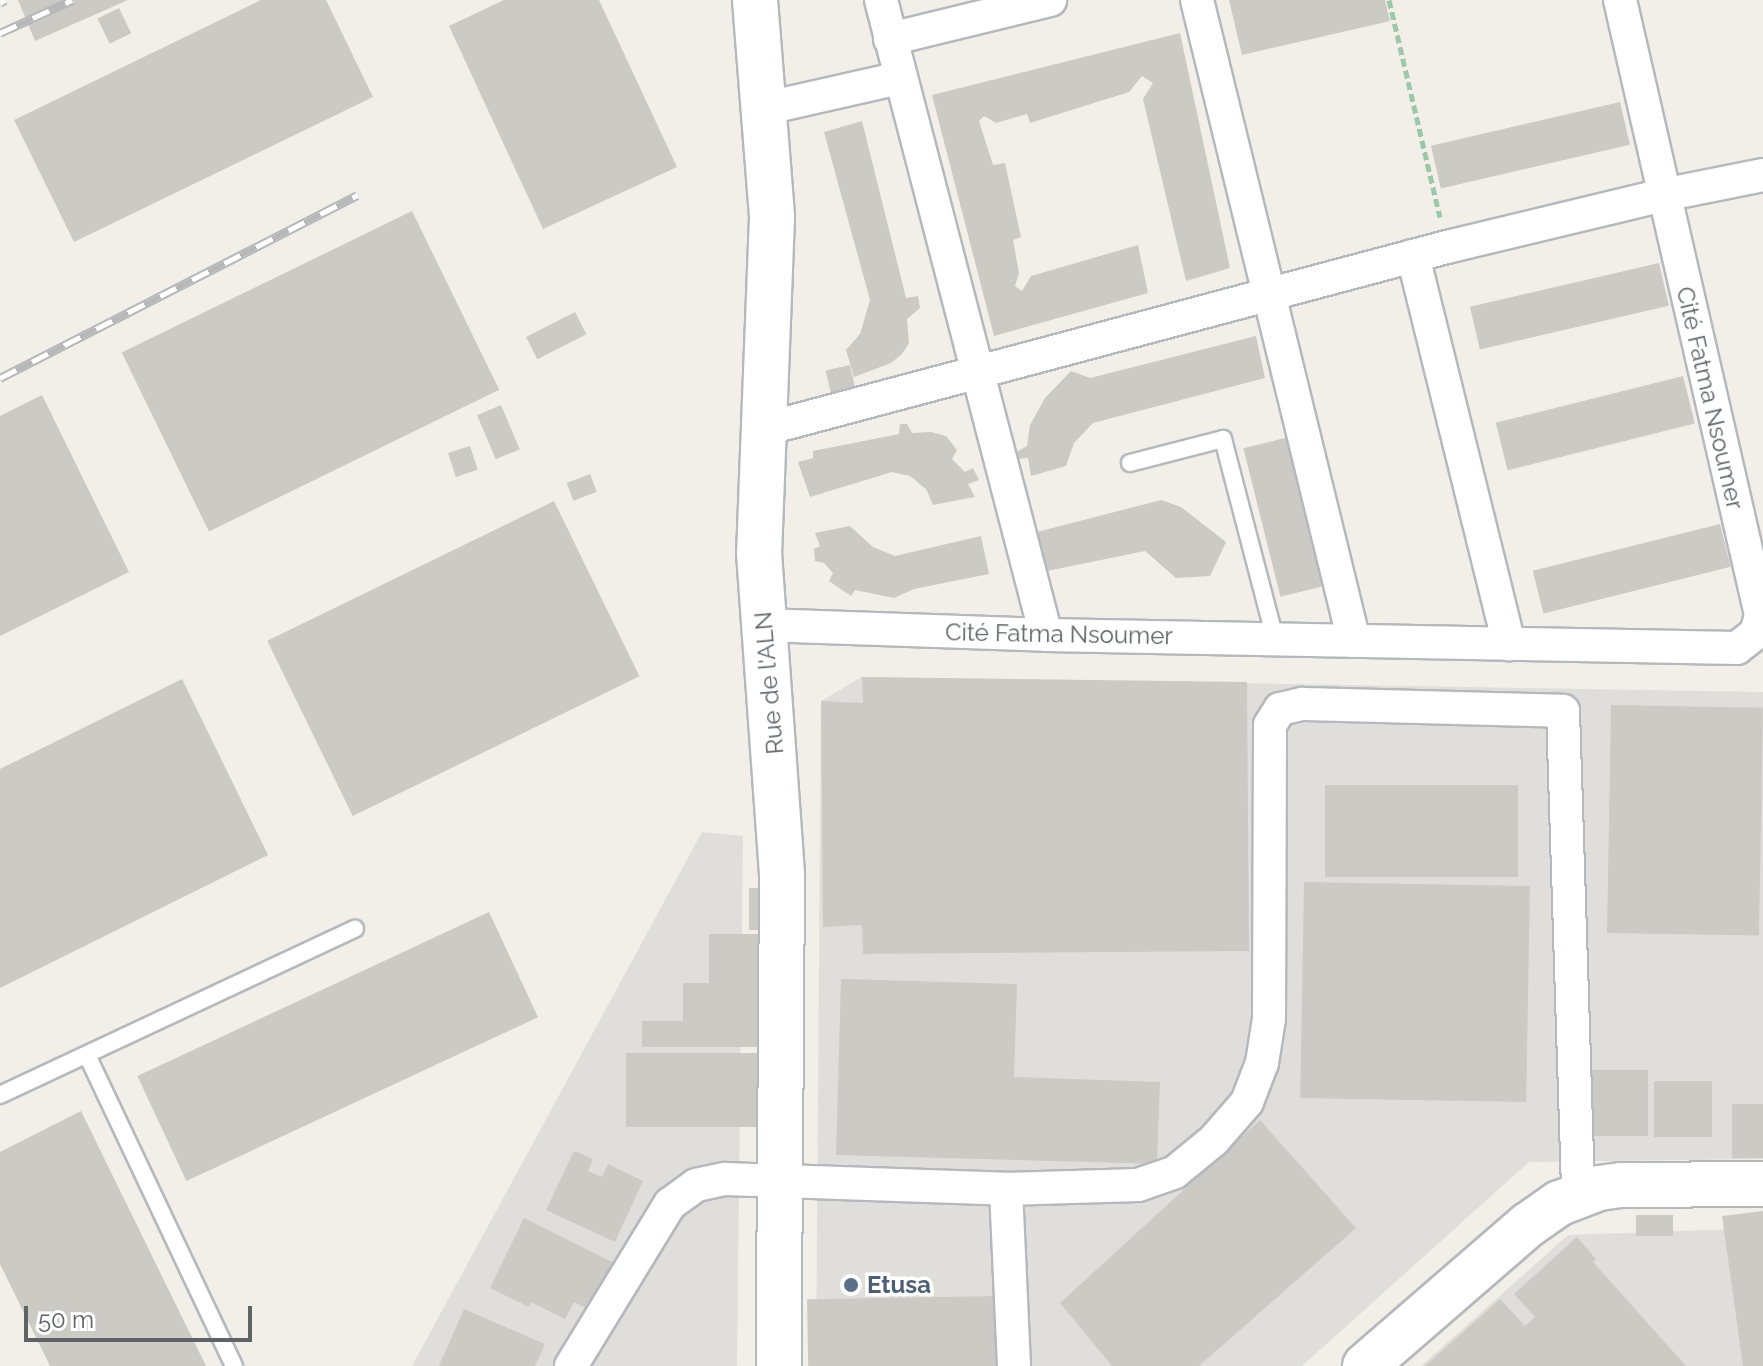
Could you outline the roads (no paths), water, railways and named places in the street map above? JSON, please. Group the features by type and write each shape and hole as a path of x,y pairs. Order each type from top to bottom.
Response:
{"street":[{"name":"Rue de l'ALN","path":"755,0 772,217 761,430 759,553 781,845 779,1366"},
{"path":"881,0 1046,635"},
{"path":"890,39 1050,0"},
{"path":"1197,0 1354,641"},
{"name":"Cité Fatma Nsoumer","path":"763,625 1046,635 1737,648 1756,633 1761,615 1749,502 1663,195 1620,0"},
{"path":"762,109 900,78"},
{"path":"761,430 1447,247 1663,195 1763,175"},
{"path":"1413,256 1509,644"},
{"path":"571,1366 670,1204 696,1185 725,1179 1006,1189 1138,1185 1175,1172 1214,1140 1247,1102 1262,1063 1269,1019 1270,725 1280,709 1302,704 1563,711 1578,1195"},
{"path":"1365,1366 1528,1225 1578,1195 1621,1185 1763,1184"},
{"path":"1006,1189 1014,1366"}],"lane":[{"path":"1130,463 1223,439 1275,639"},
{"path":"0,1095 355,929"},
{"path":"87,1055 234,1366"}],"railway":[{"path":"0,3 5,0"},
{"path":"0,33 72,0"},
{"path":"0,378 357,195"}],"place":[{"name":"Etusa","path":"851,1285"}]}
